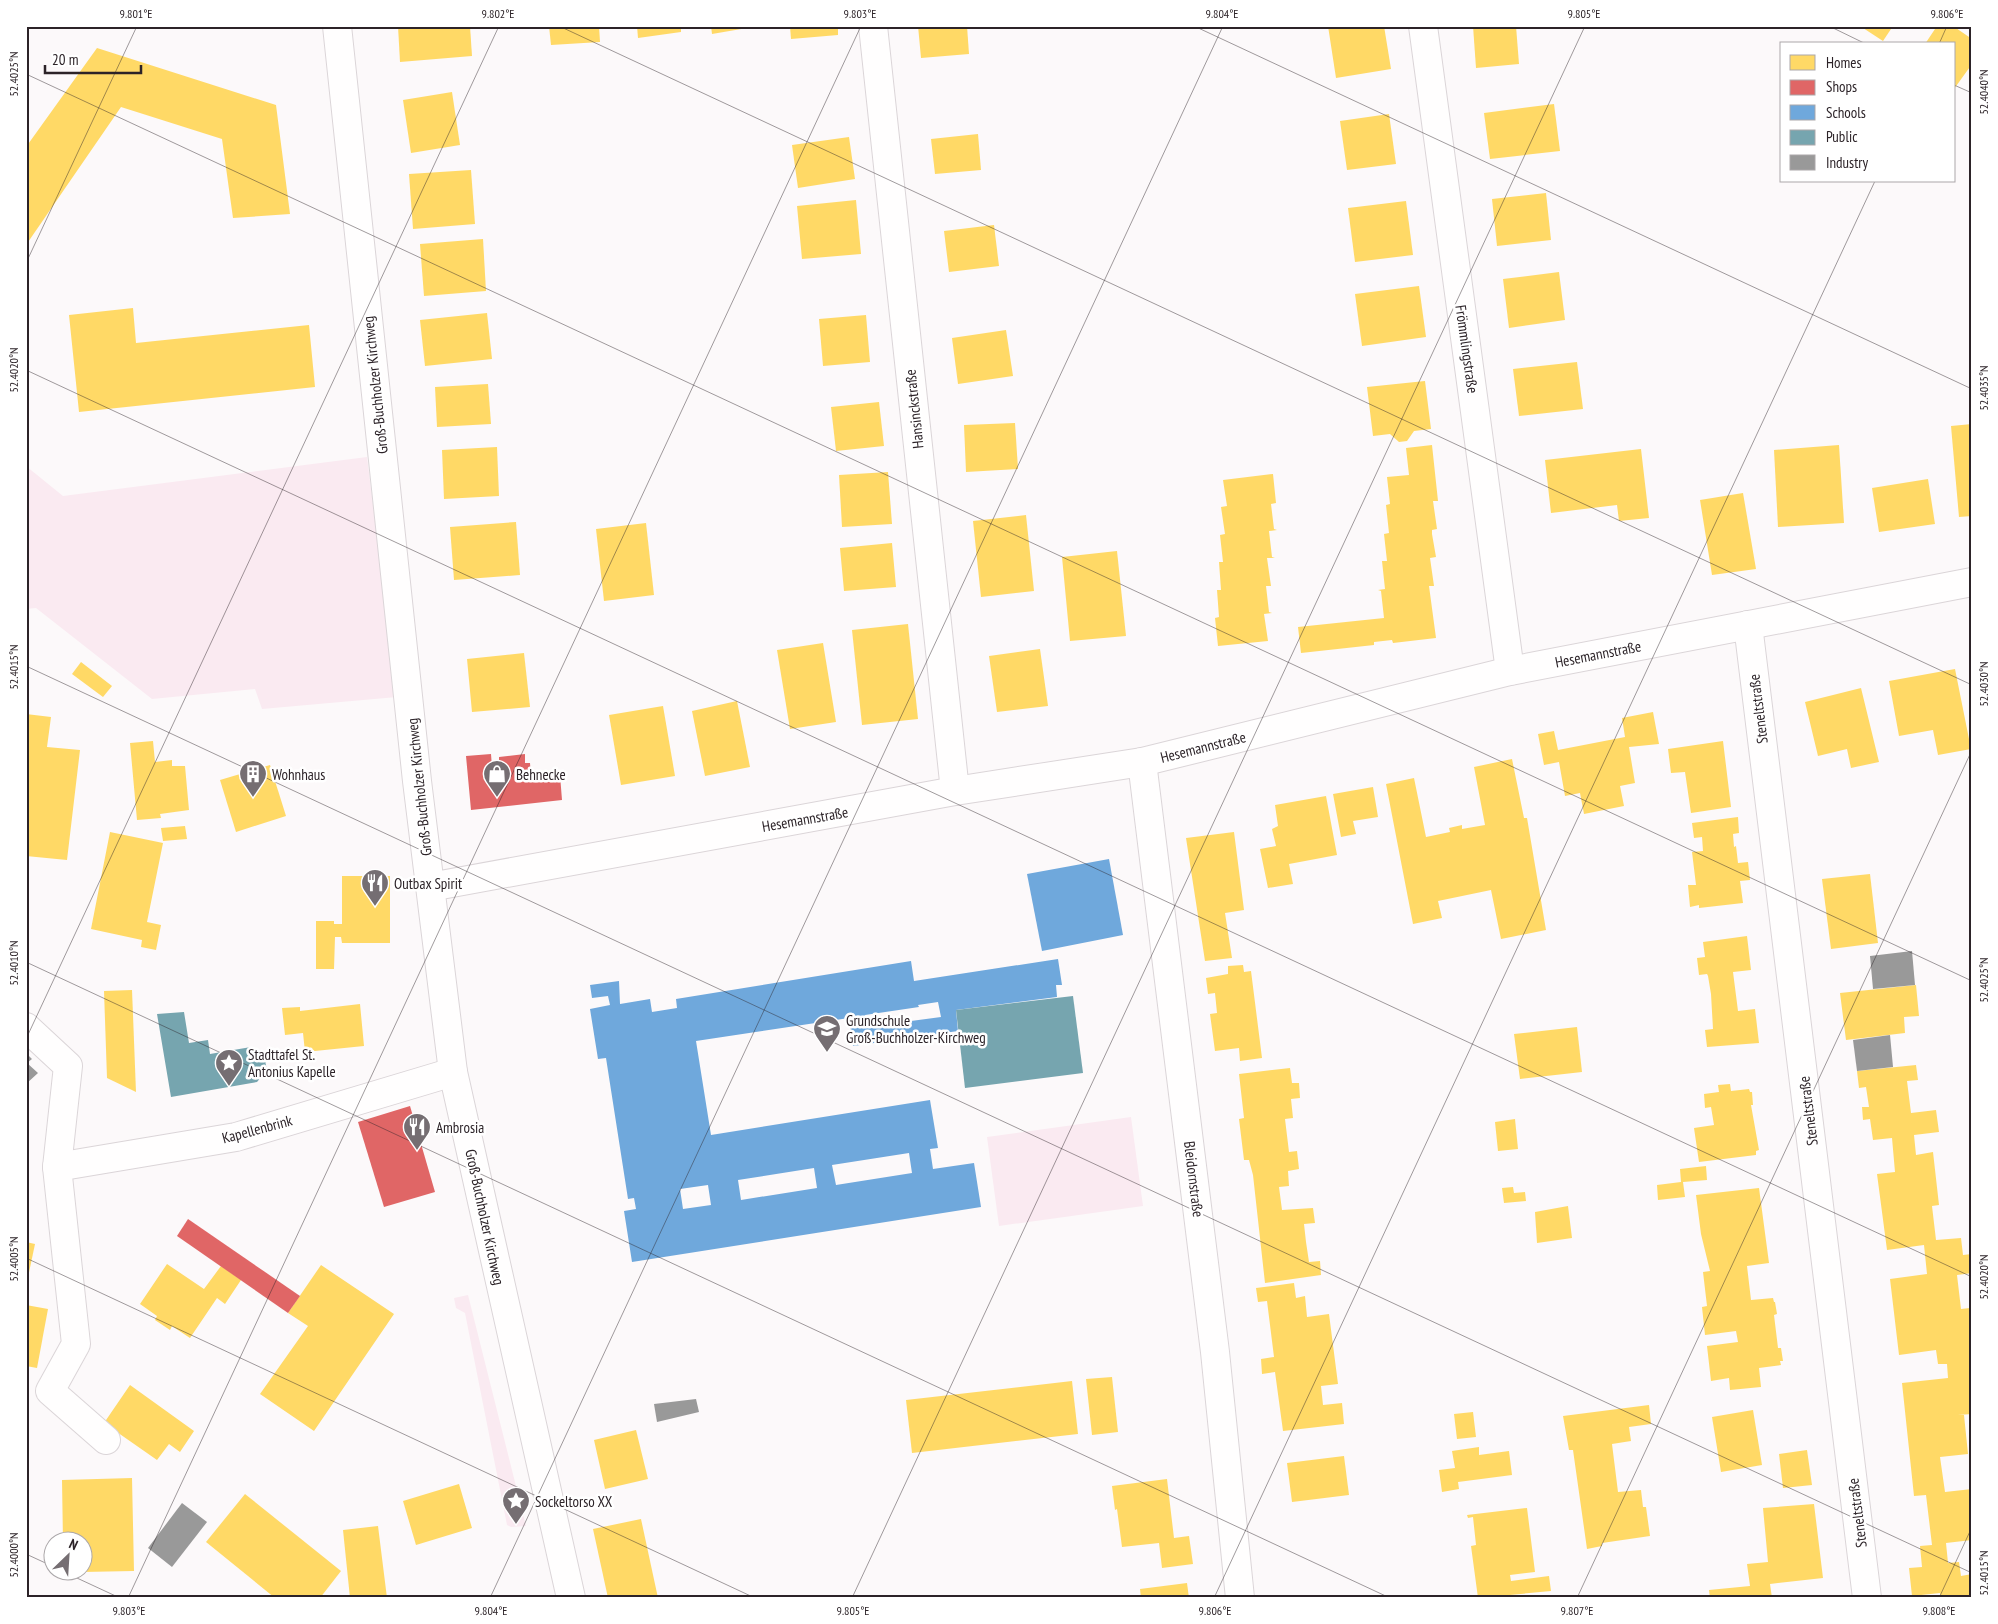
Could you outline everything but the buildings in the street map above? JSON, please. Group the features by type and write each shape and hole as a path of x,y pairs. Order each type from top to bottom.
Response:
{"street":[{"name":"Groß-Buchholzer Kirchweg","path":"337,26 430,888 453,1072 571,1598"},
{"name":"Hansinckstraße","path":"873,26 955,791"},
{"name":"Frömmlingstraße","path":"1423,26 1510,671"},
{"name":"Hesemannstraße","path":"430,888 955,791 1142,762 1510,671 1972,582"},
{"name":"Steneltstraße","path":"1748,625 1867,1598"},
{"name":"Bleidornstraße","path":"1142,762 1215,1352 1240,1598"},
{"path":"26,1027 68,1066 57,1167 76,1344 50,1391 106,1440"},
{"name":"Kapellenbrink","path":"57,1167 236,1137 453,1072"}],"shaded area":[{"path":"367,457 397,697 262,709 255,689 152,699 36,608 26,609 26,466 63,496"},
{"path":"1131,1117 1143,1206 999,1226 987,1137"},
{"path":"468,1295 526,1526 511,1527 507,1525 465,1313 456,1308 454,1298"}],"place":[{"name":"Wohnhaus","path":"253,798"},
{"name":"Behnecke","path":"497,798"},
{"name":"Outbax Spirit","path":"375,907"},
{"name":"Grundschule Groß-Buchholzer-Kirchweg","path":"827,1053"},
{"name":"Stadttafel St. Antonius Kapelle","path":"229,1087"},
{"name":"Ambrosia","path":"417,1151"},
{"name":"Sockeltorso XX","path":"516,1525"}]}
